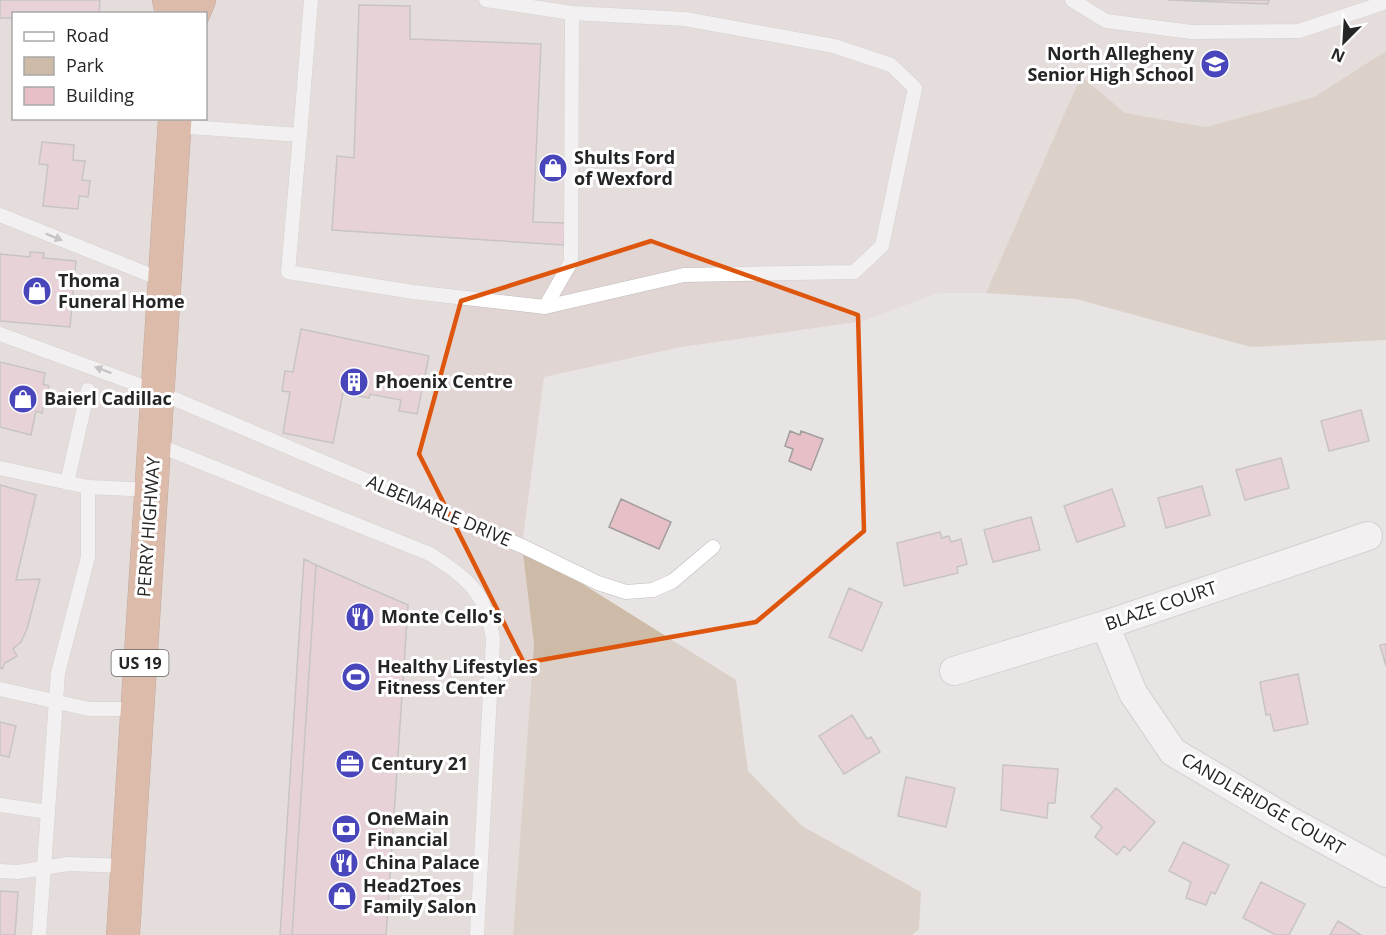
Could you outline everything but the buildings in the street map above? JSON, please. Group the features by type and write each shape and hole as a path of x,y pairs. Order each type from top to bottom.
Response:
{"highway":[{"name":"PERRY HIGHWAY","path":"123,935 175,122"}],"street":[{"name":"BLAZE COURT","path":"954,671 1105,625 1368,536"},
{"name":"CANDLERIDGE COURT","path":"1105,625 1133,693 1173,752 1290,821 1386,873"}],"lane":[{"path":"311,0 288,272 413,292 545,307 684,275 854,272 882,246 915,88 891,65 834,46 685,20 572,14 486,0"},
{"path":"1072,0 1106,21 1192,32 1299,31 1386,2"},
{"path":"545,307 571,262 572,14"},
{"path":"175,122 300,135"},
{"path":"0,215 165,281"},
{"name":"ALBEMARLE DRIVE","path":"0,334 158,392 522,546 598,583 626,592 653,590 673,581 713,547"},
{"path":"67,483 88,390"},
{"path":"155,444 430,554 463,576 482,597 490,615 493,639 477,935"},
{"path":"0,468 88,487 152,490"},
{"path":"39,935 58,673 88,557 88,487"},
{"path":"0,689 89,709 137,709"},
{"path":"0,805 48,812"},
{"path":"0,871 18,872 68,864 127,866"}],"highlighted area":[{"path":"651,241 858,315 864,531 756,622 524,663 419,454 461,301"}],"shaded area":[{"path":"0,0 1386,0 1386,51 1314,97 1206,127 1125,113 1081,77 986,293 938,293 863,321 681,347 544,377 522,546 534,644 513,935 0,935"}],"green space":[{"path":"1386,51 1386,340 1251,347 1076,299 986,293 1081,76 1125,113 1206,127 1314,97"},
{"path":"522,546 736,680 748,771 802,826 921,892 919,929 912,935 513,935 534,644"}],"place":[{"name":"North Allegheny Senior High School","path":"1215,64"},
{"name":"Shults Ford of Wexford","path":"553,168"},
{"name":"Thoma Funeral Home","path":"37,291"},
{"name":"Phoenix Centre","path":"354,382"},
{"name":"Baierl Cadillac","path":"23,399"},
{"name":"Monte Cello's","path":"360,617"},
{"name":"Healthy Lifestyles Fitness Center","path":"356,677"},
{"name":"Century 21","path":"350,764"},
{"name":"OneMain Financial","path":"346,829"},
{"name":"China Palace","path":"344,863"},
{"name":"Head2Toes Family Salon","path":"342,896"}]}
